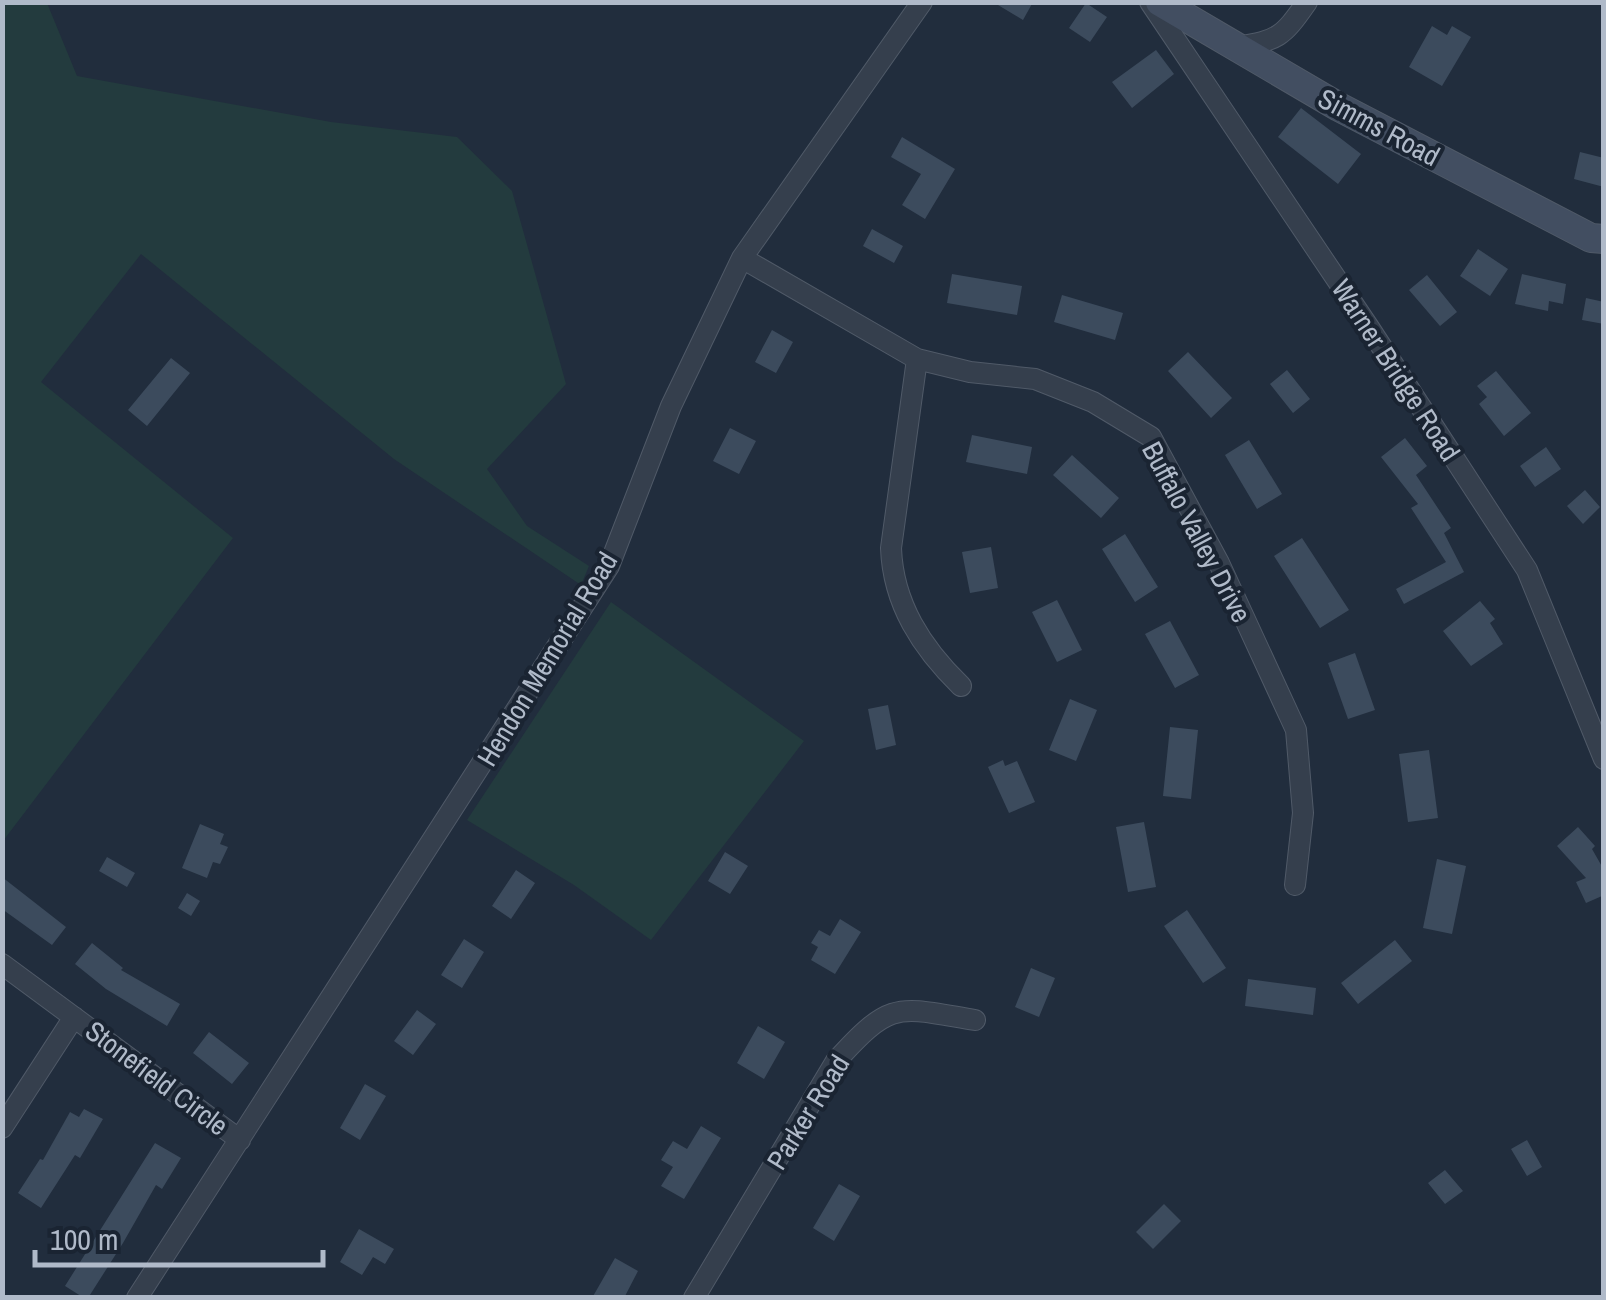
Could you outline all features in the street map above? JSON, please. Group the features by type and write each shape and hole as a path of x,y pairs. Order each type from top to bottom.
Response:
{"street":[{"name":"Hendon Memorial Road","path":"137,1298 609,566 671,406 742,258 922,2"},
{"name":"Warner Bridge Road","path":"1150,2 1527,570 1604,758"},
{"name":"Simms Road","path":"1160,2 1339,107 1590,238 1604,239"},
{"path":"1237,47 1274,40 1292,24 1307,2"},
{"name":"Buffalo Valley Drive","path":"742,258 917,359 970,372 1035,380 1093,402 1152,437 1219,563 1296,730 1304,813 1295,885"},
{"path":"917,359 891,548 892,572 929,655 961,686"},
{"name":"Stonefield Circle","path":"2,964 240,1140"},
{"name":"Parker Road","path":"694,1298 836,1061 867,1026 890,1012 916,1010 976,1020"},
{"name":"Stonefield Circle","path":"2,1128 74,1017"}],"green space":[{"path":"3,2 47,3 77,76 331,122 457,137 512,191 566,384 487,469 527,526 589,566 581,585 394,459 141,254 41,382 233,538 3,841"},
{"path":"611,602 804,741 651,940 574,885 467,820"}],"building":[{"path":"993,2 1033,2 1023,20"},
{"path":"1086,3 1107,17 1090,42 1069,28"},
{"path":"1432,26 1447,35 1452,26 1471,37 1442,86 1409,67"},
{"path":"1156,50 1174,74 1132,108 1112,82"},
{"path":"1301,108 1361,154 1338,184 1278,137"},
{"path":"902,137 955,169 925,219 902,205 921,174 891,157"},
{"path":"1580,152 1604,158 1604,187 1574,179"},
{"path":"872,229 903,246 894,263 863,246"},
{"path":"1478,249 1508,269 1490,296 1460,276"},
{"path":"952,274 1022,286 1017,315 947,303"},
{"path":"1522,274 1566,284 1563,304 1549,301 1548,311 1515,304"},
{"path":"1427,275 1457,312 1440,326 1409,290"},
{"path":"1062,295 1123,313 1115,340 1054,322"},
{"path":"1586,298 1604,302 1604,324 1582,320"},
{"path":"772,330 793,342 776,373 755,362"},
{"path":"1188,352 1232,398 1211,418 1168,371"},
{"path":"171,358 190,373 147,426 128,410"},
{"path":"1287,370 1310,399 1293,413 1270,384"},
{"path":"1496,371 1531,413 1504,436 1479,404 1487,397 1477,386"},
{"path":"730,428 756,441 739,474 713,461"},
{"path":"972,435 1032,447 1027,474 966,462"},
{"path":"1405,438 1427,466 1416,475 1451,528 1444,533 1464,572 1404,604 1396,589 1446,562 1411,508 1418,504 1381,457"},
{"path":"1249,440 1282,494 1257,509 1225,455"},
{"path":"1546,447 1561,469 1535,487 1520,466"},
{"path":"1072,455 1119,498 1101,518 1053,475"},
{"path":"1585,490 1600,507 1583,524 1567,506"},
{"path":"1125,534 1158,587 1135,602 1102,549"},
{"path":"1302,538 1349,610 1320,628 1274,556"},
{"path":"991,547 998,588 970,593 962,552"},
{"path":"1057,600 1082,650 1057,662 1032,612"},
{"path":"1480,601 1495,619 1490,623 1503,644 1471,666 1443,631"},
{"path":"1170,621 1199,675 1175,688 1145,634"},
{"path":"1355,653 1375,710 1348,719 1328,663"},
{"path":"1070,699 1097,710 1076,761 1049,750"},
{"path":"888,705 896,745 876,750 868,709"},
{"path":"1170,727 1198,730 1191,799 1163,796"},
{"path":"1429,750 1438,818 1408,822 1399,754"},
{"path":"1003,760 1005,766 1017,761 1035,802 1009,813 988,767"},
{"path":"1144,822 1156,887 1128,892 1116,827"},
{"path":"200,824 224,834 220,844 228,847 220,864 213,862 207,878 182,868"},
{"path":"1578,827 1595,846 1592,849 1604,870 1604,898 1586,903 1576,882 1586,878 1557,846"},
{"path":"725,852 748,866 730,894 708,881"},
{"path":"107,857 135,873 127,887 99,871"},
{"path":"1437,859 1466,866 1452,934 1423,928"},
{"path":"516,870 535,883 511,919 492,906"},
{"path":"2,877 66,927 52,945 2,909"},
{"path":"187,893 200,901 191,916 178,908"},
{"path":"1187,910 1226,968 1203,983 1164,926"},
{"path":"840,919 861,932 835,974 811,960 818,947 811,943 819,930 830,936"},
{"path":"464,939 484,952 462,988 441,975"},
{"path":"1395,940 1412,961 1358,1004 1341,983"},
{"path":"92,943 121,970 180,1004 167,1026 106,989 75,964"},
{"path":"1031,968 1055,978 1039,1017 1015,1007"},
{"path":"1248,979 1316,988 1313,1015 1245,1006"},
{"path":"417,1010 436,1024 413,1055 394,1041"},
{"path":"758,1026 785,1042 764,1079 737,1063"},
{"path":"209,1032 249,1063 232,1084 193,1053"},
{"path":"365,1084 386,1096 360,1140 340,1128"},
{"path":"84,1109 103,1119 80,1158 75,1155 41,1208 18,1193 43,1160 70,1112 79,1117"},
{"path":"701,1126 721,1138 684,1199 661,1186 673,1167 661,1160 673,1141 687,1149"},
{"path":"1527,1140 1542,1167 1527,1176 1511,1149"},
{"path":"155,1143 181,1158 162,1189 156,1185 88,1298 84,1298 65,1286"},
{"path":"1445,1170 1463,1191 1445,1204 1428,1183"},
{"path":"839,1184 860,1196 834,1241 813,1228"},
{"path":"1164,1204 1181,1221 1153,1249 1136,1232"},
{"path":"359,1229 394,1249 385,1264 373,1257 362,1275 340,1262"},
{"path":"615,1258 638,1271 624,1298 592,1298"}]}
